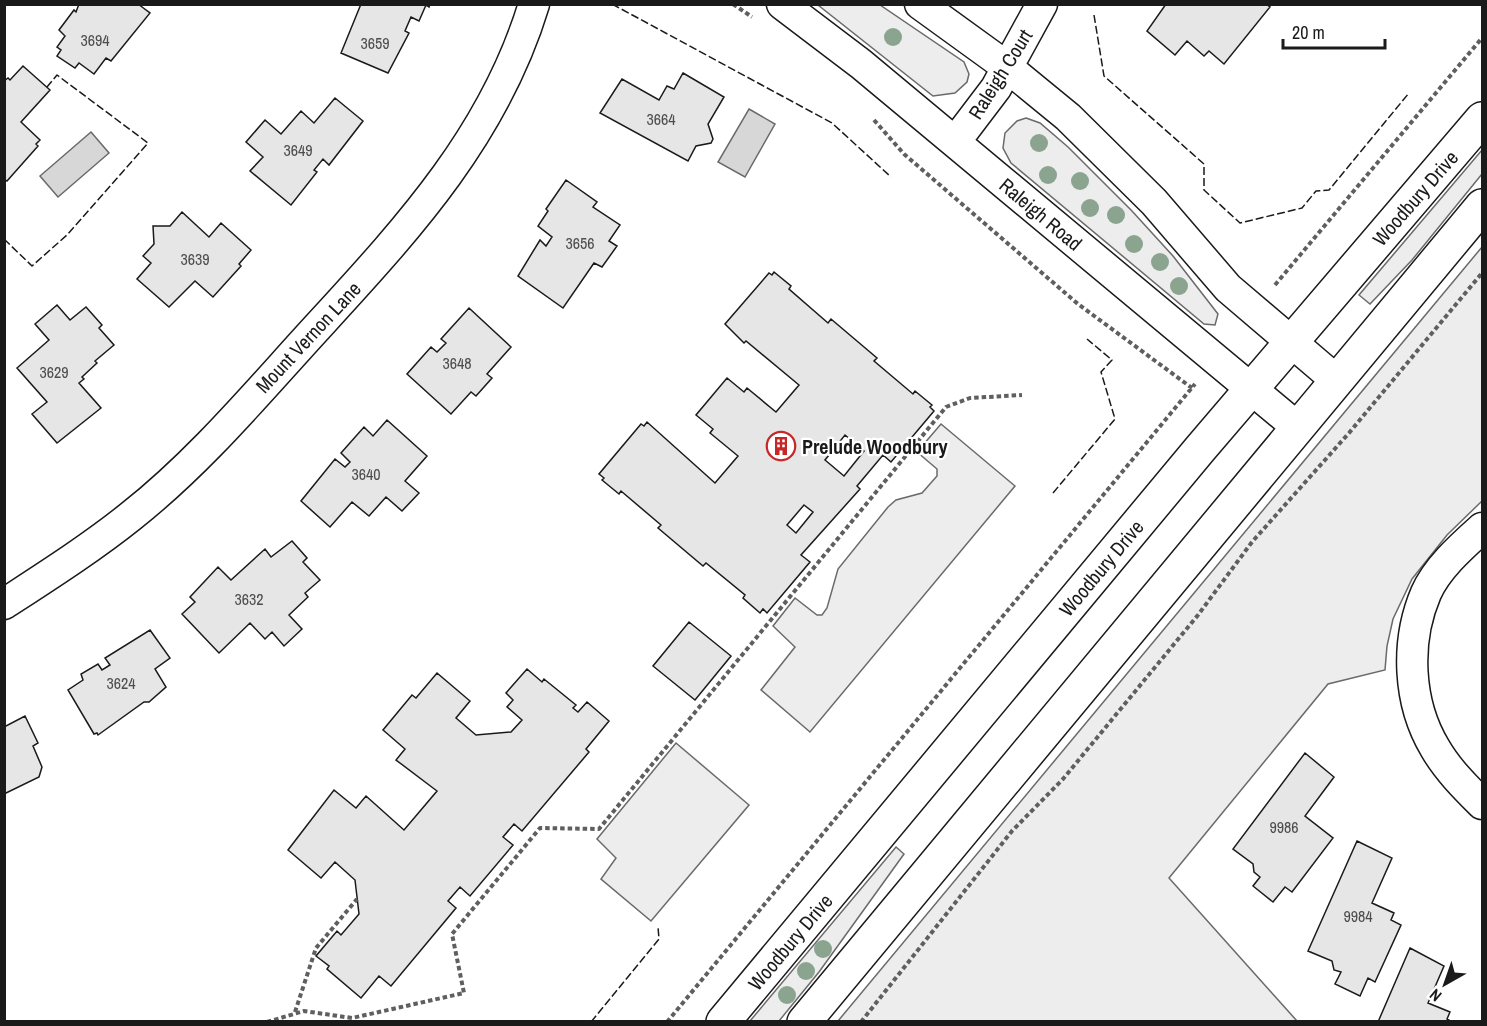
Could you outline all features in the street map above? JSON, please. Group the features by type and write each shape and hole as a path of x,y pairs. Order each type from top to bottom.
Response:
{"main road":[{"name":"Woodbury Drive","path":"723,1022 1251,389 1482,119"},
{"path":"804,1022 1482,206"}],"street":[{"name":"Mount Vernon Lane","path":"4,604 132,515 218,435 375,264 430,199 473,141 504,85 534,4"},
{"name":"Raleigh Road","path":"782,4 861,64 1297,427"},
{"path":"920,4 1007,67 1068,117 1154,202 1218,278 1336,380"},
{"name":"Raleigh Court","path":"955,142 992,95 1042,4"},
{"path":"1482,528 1442,569 1426,593 1416,631 1411,669 1418,709 1434,748 1460,782 1482,804"}],"path":[{"path":"733,4 755,20"},
{"path":"1254,311 1482,38"},
{"path":"870,115 904,154 1078,304 1192,388"},
{"path":"861,1022 1012,831 1063,779 1198,615 1252,542 1349,433 1482,273"},
{"path":"666,1022 1215,359"},
{"path":"267,1022 304,1011 352,1018 464,993 452,934 540,828 599,829 946,407 970,398 1022,395"},
{"path":"295,1013 316,948 357,899"}],"shaded area":[{"path":"818,5 880,5 964,62 969,74 967,82 955,93 933,96"},
{"path":"749,109 775,124 745,177 718,162"},
{"path":"1026,118 1040,123 1068,147 1132,211 1173,256 1218,314 1215,325 1204,324 1011,163 1003,148 1005,133 1017,121"},
{"path":"91,132 109,153 58,197 40,176"},
{"path":"1482,150 1482,174 1412,260 1370,304 1359,295"},
{"path":"1482,247 1482,501 1447,535 1412,579 1393,619 1385,670 1328,684 1169,878 1297,1021 838,1021"},
{"path":"941,424 1015,486 810,732 761,690 795,647 773,626 795,598 817,615 822,615 827,608 838,569 888,507 896,500 922,493 937,476 937,469 917,452"},
{"path":"676,743 749,805 651,921 601,879 616,858 597,839"},
{"path":"896,847 904,854 819,972 779,1021 750,1021"}],"building":[{"path":"79,4 138,4 150,13 111,61 106,58 94,74 79,63 75,68 57,56 61,50 57,47 65,36 59,30 74,10 76,12"},
{"path":"361,4 430,4 429,7 426,5 419,21 411,17 405,31 409,33 388,73 341,53"},
{"path":"1166,4 1266,4 1270,7 1224,64 1209,51 1204,56 1187,41 1175,55 1147,31"},
{"path":"23,66 50,90 21,122 40,140 36,144 38,146 7,181 4,179 4,81 8,78 10,80"},
{"path":"683,73 724,97 708,124 713,139 711,143 696,146 688,161 600,113 622,79 659,100 667,86 674,89"},
{"path":"335,98 363,121 329,165 323,159 314,170 317,172 291,205 250,171 263,157 246,142 265,120 281,134 301,111 314,123"},
{"path":"566,180 597,202 593,207 620,225 609,241 617,246 602,267 594,263 563,308 518,276 540,240 546,246 552,237 538,226 548,211 546,209"},
{"path":"182,212 209,237 221,223 251,250 239,264 241,266 213,297 195,281 169,307 137,279 151,263 143,256 154,244 153,226 170,226"},
{"name":"Prelude Woodbury","path":"774,272 791,286 789,289 828,323 831,319 877,358 874,361 913,394 915,391 932,405 930,407 934,411 891,462 883,455 857,486 860,489 801,555 810,562 767,613 763,609 760,613 743,598 745,595 706,563 703,566 658,528 661,525 621,491 619,494 602,480 604,478 599,474 641,424 644,426 647,422 715,483 738,456 710,433 713,429 696,415 727,378 744,392 747,388 776,412 799,385 746,341 744,343 725,324 769,273 772,275","holes":["845,435 864,451 844,476 825,460","804,505 813,512 796,533 787,525"]},
{"path":"57,305 70,320 86,307 102,325 99,328 114,345 95,361 97,363 79,383 101,408 57,443 32,414 47,402 17,368 49,340 35,324"},
{"path":"469,308 511,347 487,374 492,378 476,396 471,392 451,414 407,374 431,347 437,352 446,343 441,339"},
{"path":"387,420 427,456 405,481 419,493 402,511 386,497 369,516 352,502 330,527 301,501 335,459 345,467 350,462 341,453 364,427 373,436"},
{"path":"292,541 307,558 303,562 320,580 305,593 308,597 289,615 302,629 284,646 272,632 265,639 250,623 219,653 182,614 195,602 190,597 218,567 231,580 265,549 271,557"},
{"path":"689,622 731,656 695,700 653,666"},
{"path":"150,630 170,658 155,669 166,687 149,702 144,702 98,735 94,734 68,690 83,680 81,674 98,664 102,670 110,665 105,658"},
{"path":"527,669 542,682 544,679 576,705 573,708 578,712 587,702 609,721 586,749 589,752 522,831 514,824 503,837 513,845 470,896 460,887 448,901 456,908 391,986 379,976 361,998 327,969 329,966 316,956 337,931 341,935 359,914 355,880 335,862 321,878 288,850 334,790 356,808 366,796 404,830 437,791 396,760 405,749 383,730 412,695 416,698 437,673 470,701 456,718 476,735 511,732 522,720 507,707 513,700 506,693"},
{"path":"25,716 38,743 33,746 42,767 39,777 4,794 4,727"},
{"path":"1305,753 1334,777 1305,816 1333,838 1292,892 1285,887 1273,902 1253,886 1260,877 1254,872 1253,864 1233,849"},
{"path":"1357,841 1392,858 1372,903 1394,913 1391,920 1401,925 1375,982 1368,978 1360,996 1335,984 1341,972 1334,970 1332,961 1308,951"},
{"path":"1410,948 1444,966 1428,1003 1450,1012 1447,1019 1452,1022 1378,1022"}],"fence":[{"path":"612,4 832,123 891,177"},
{"path":"1094,15 1104,76 1204,164 1204,190 1240,223 1302,208 1316,191 1329,190 1409,93"},
{"path":"4,239 32,266 67,235 148,143 57,75 47,87"},
{"path":"1053,493 1115,419 1101,372 1112,360 1087,339"},
{"path":"591,1022 659,939 658,927"}],"place":[{"name":"Prelude Woodbury","path":"781,446"}]}
